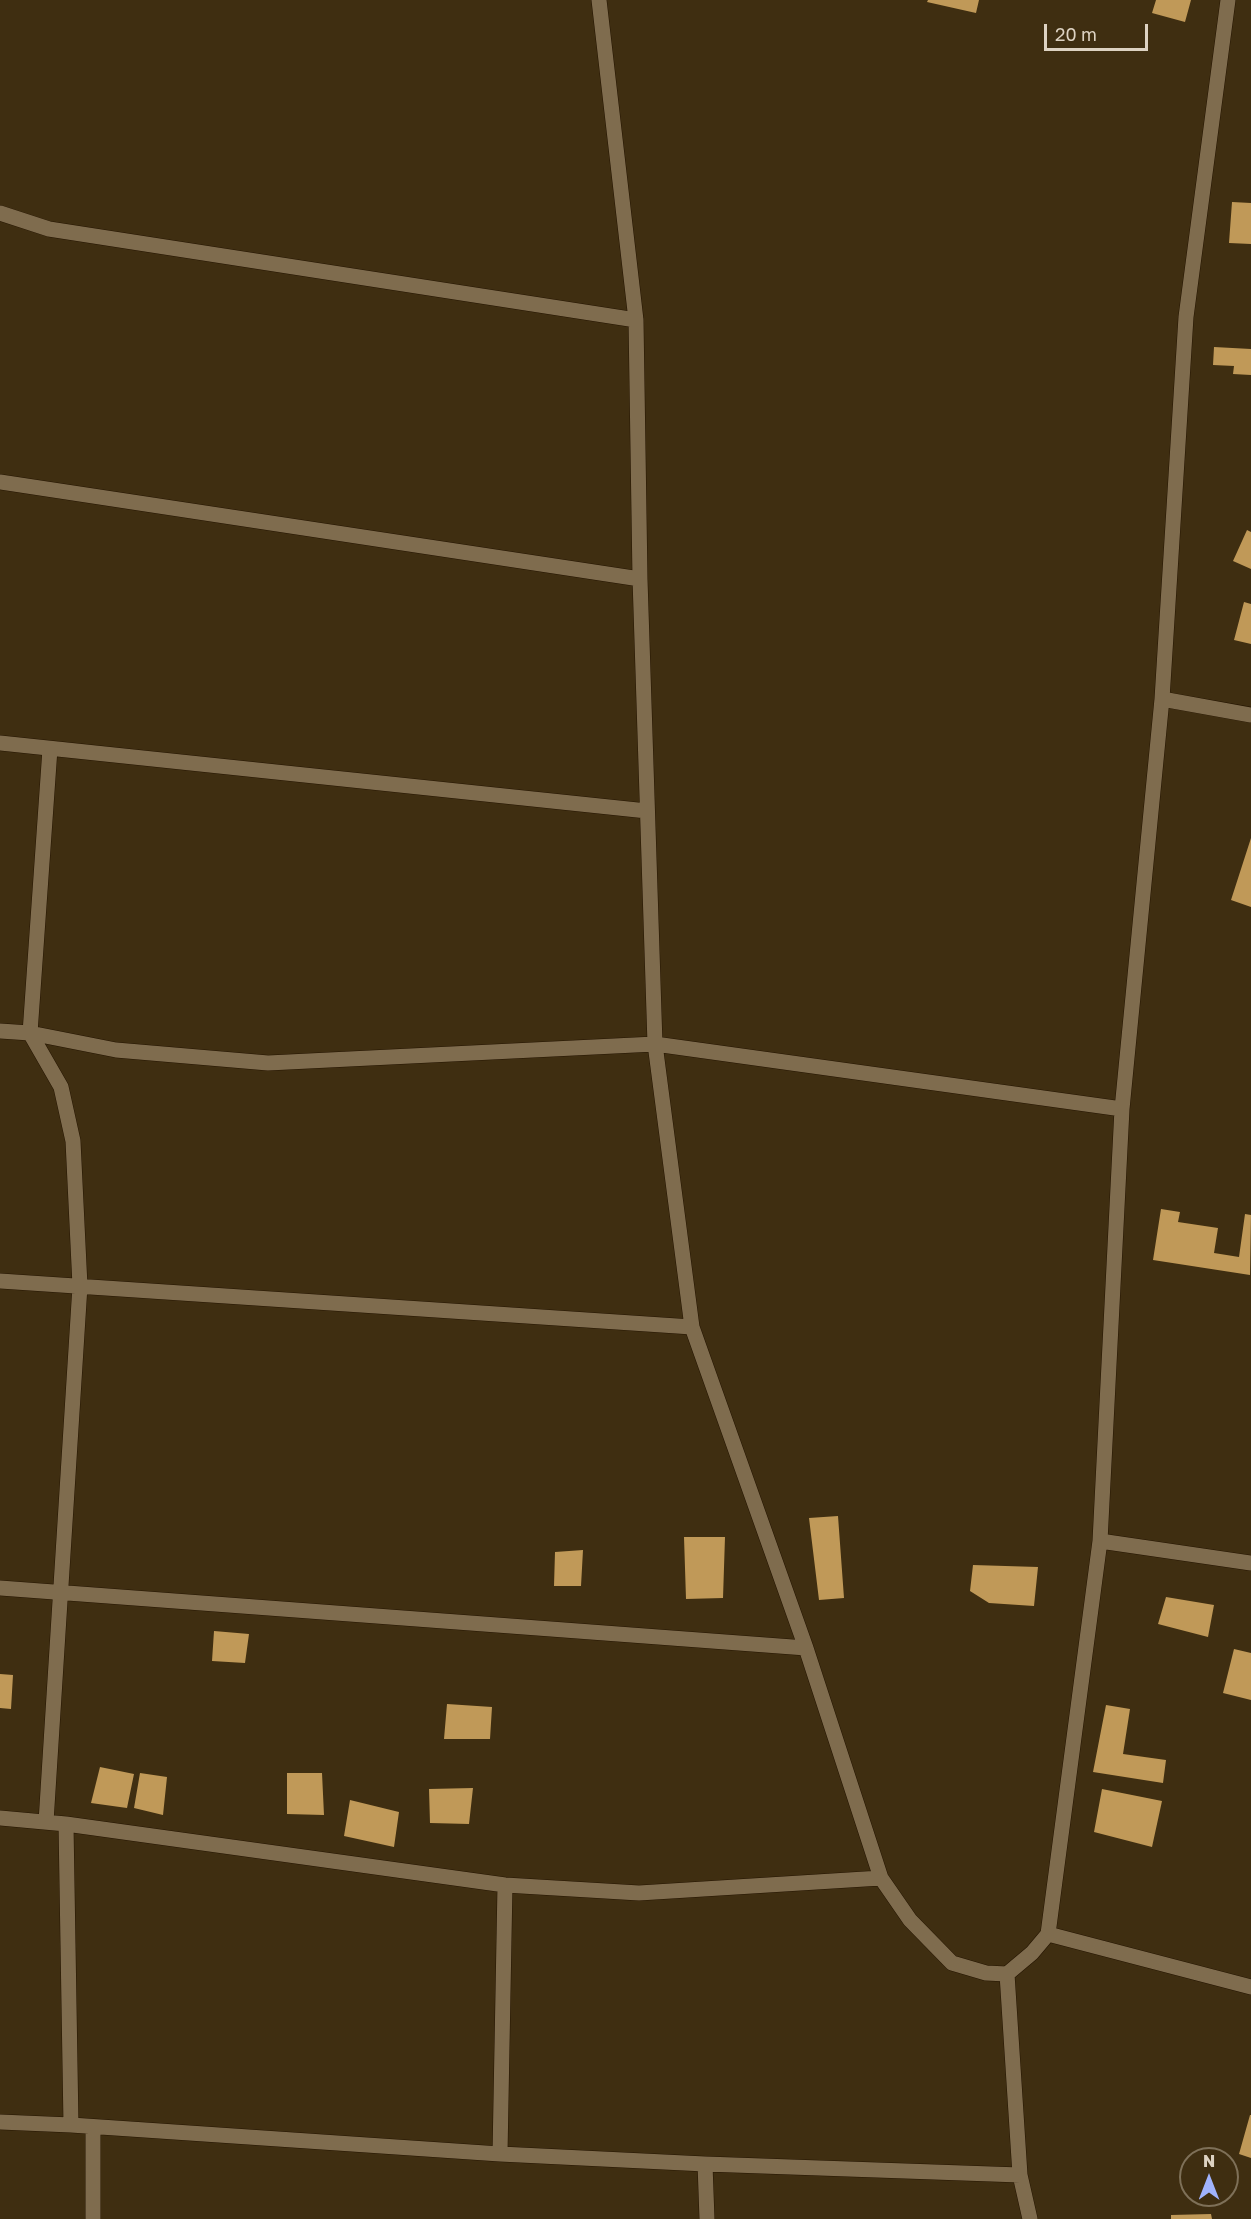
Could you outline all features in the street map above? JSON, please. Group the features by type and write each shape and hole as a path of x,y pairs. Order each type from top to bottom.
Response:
{"street":[{"path":"599,0 636,320 640,579 654,1044 692,1327 806,1648 881,1878 910,1920 952,1963 986,1973 1007,1974 1032,1953 1048,1934 1100,1541 1122,1108 1162,699 1186,317 1228,0"},
{"path":"0,213 49,229 636,320"},
{"path":"0,482 640,579"},
{"path":"1162,699 1251,715"},
{"path":"0,743 647,811"},
{"path":"46,1822 80,1286 73,1141 61,1087 30,1033 50,749"},
{"path":"0,1031 30,1033 116,1050 268,1063 654,1044 1122,1108"},
{"path":"0,1281 692,1327"},
{"path":"1100,1541 1251,1563"},
{"path":"0,1588 806,1648"},
{"path":"0,1818 66,1824 505,1885 639,1893 881,1878"},
{"path":"66,1824 71,2125"},
{"path":"500,2154 505,1885"},
{"path":"1048,1934 1251,1987"},
{"path":"1007,1974 1020,2175 1030,2219"},
{"path":"0,2122 500,2154 1020,2175"},
{"path":"93,2128 93,2219"},
{"path":"705,2164 707,2219"}],"building":[{"path":"928,0 979,0 976,13 927,2"},
{"path":"1156,0 1191,0 1185,22 1152,13"},
{"path":"1232,202 1251,203 1251,244 1229,243"},
{"path":"1214,347 1251,349 1251,375 1233,374 1234,366 1213,365"},
{"path":"1247,530 1251,532 1251,569 1233,561"},
{"path":"1244,602 1251,604 1251,644 1234,640"},
{"path":"1251,838 1251,907 1231,900"},
{"path":"1161,1209 1180,1212 1178,1222 1218,1228 1214,1253 1239,1257 1245,1214 1251,1215 1250,1275 1153,1260"},
{"path":"838,1516 844,1598 819,1600 809,1518"},
{"path":"684,1537 725,1537 723,1598 686,1599"},
{"path":"583,1550 581,1586 554,1586 555,1552"},
{"path":"973,1565 1038,1567 1034,1606 989,1603 970,1591"},
{"path":"1166,1597 1214,1605 1208,1637 1158,1624"},
{"path":"214,1631 249,1634 245,1663 212,1661"},
{"path":"1234,1649 1251,1653 1251,1700 1223,1693"},
{"path":"0,1674 13,1675 11,1709 0,1708"},
{"path":"447,1704 492,1707 490,1739 444,1739"},
{"path":"1106,1705 1130,1709 1123,1754 1166,1760 1163,1783 1093,1772"},
{"path":"100,1767 134,1774 127,1808 91,1803"},
{"path":"140,1773 167,1777 163,1815 134,1808"},
{"path":"287,1773 322,1773 324,1815 287,1814"},
{"path":"473,1788 469,1824 430,1823 429,1789"},
{"path":"1102,1789 1162,1801 1152,1847 1094,1832"},
{"path":"350,1800 399,1812 394,1847 344,1836"},
{"path":"1250,2115 1251,2115 1251,2158 1239,2154"},
{"path":"1211,2214 1212,2219 1171,2219 1171,2215"}]}
